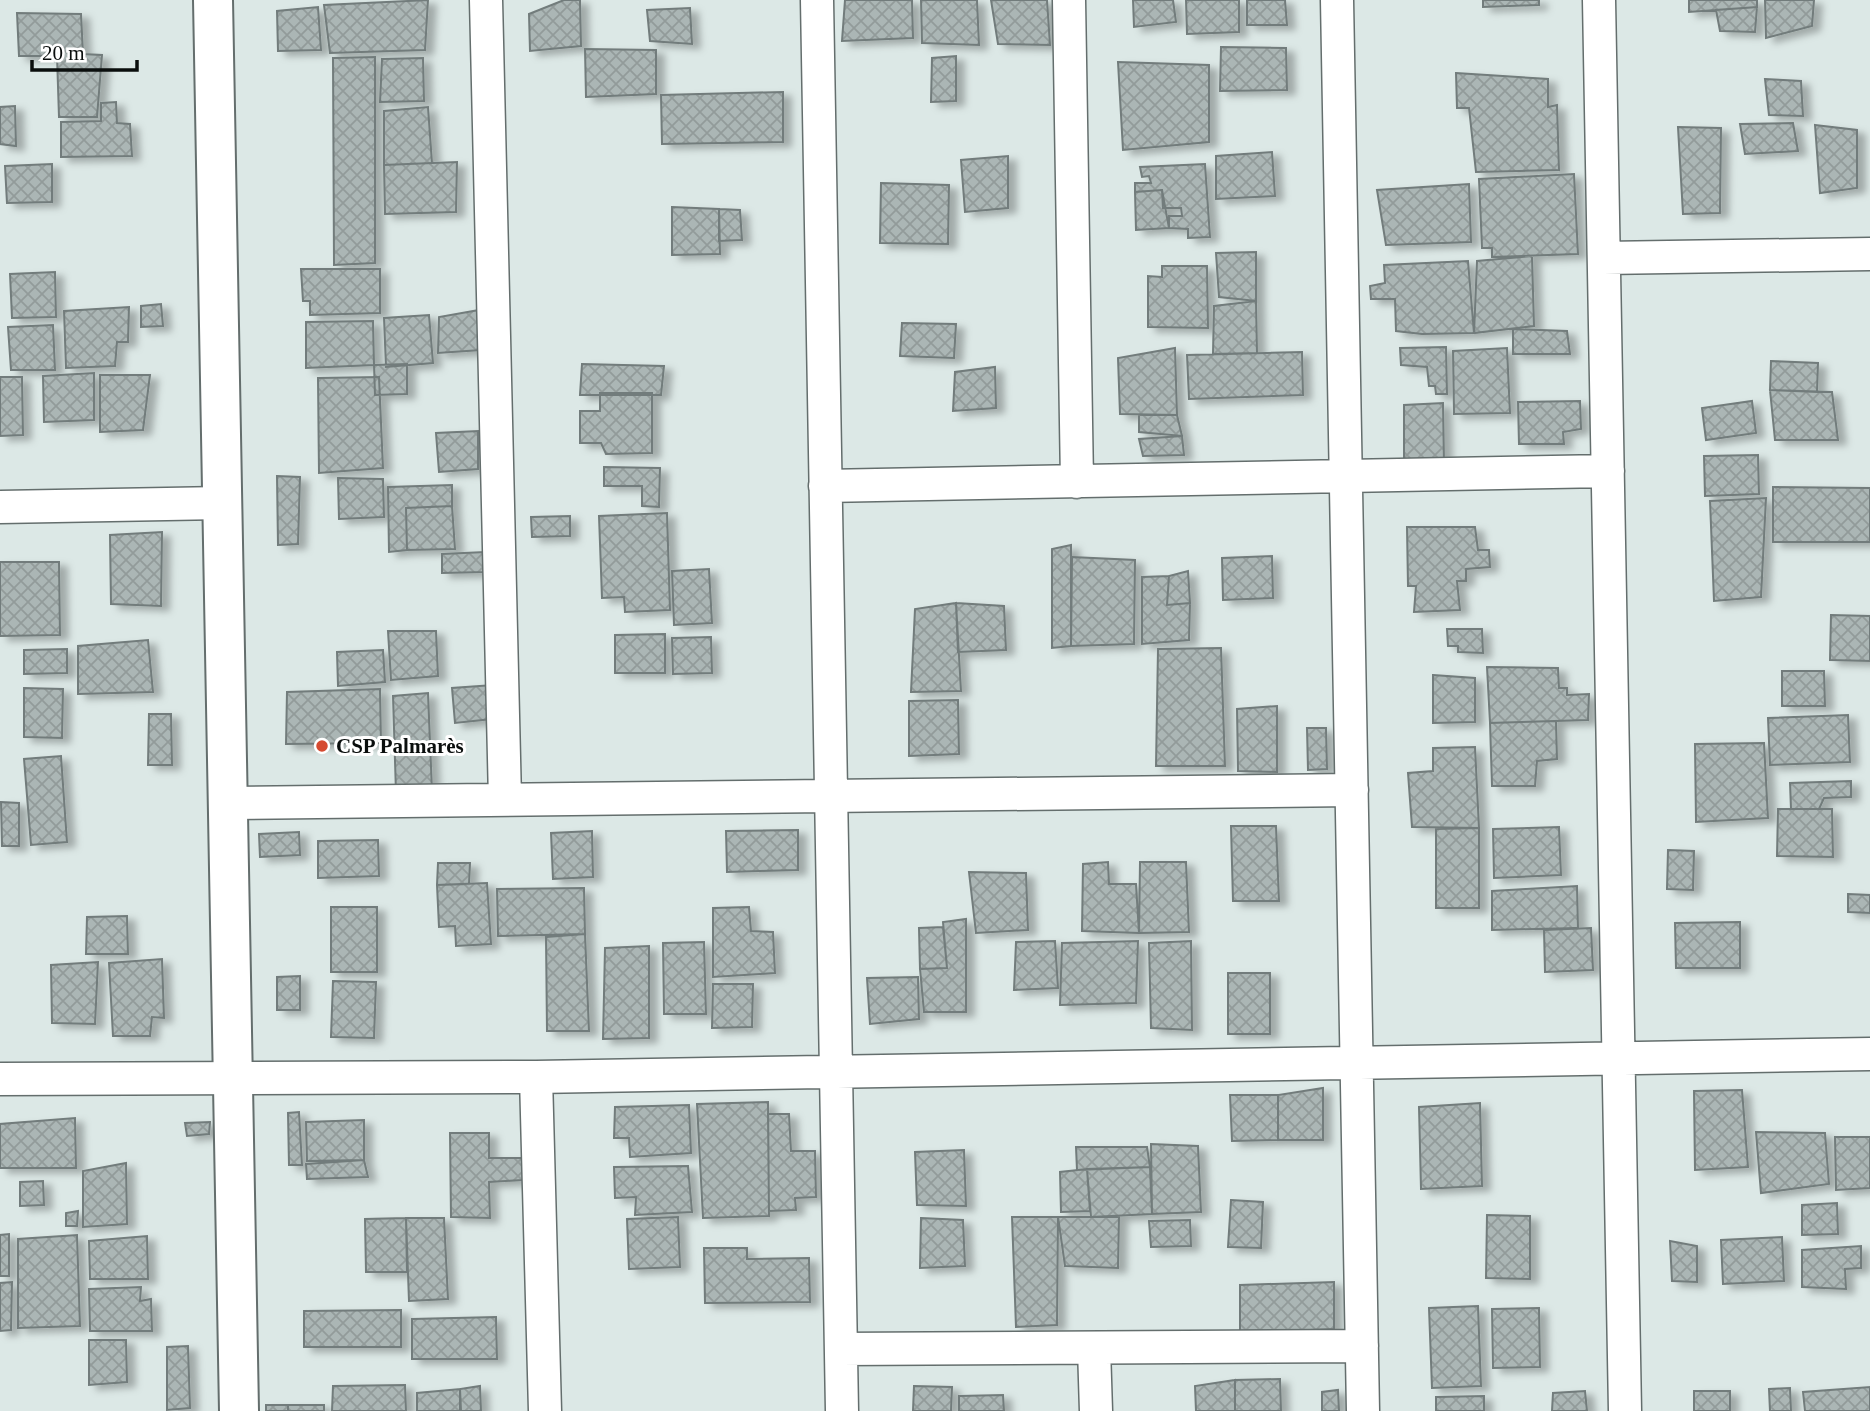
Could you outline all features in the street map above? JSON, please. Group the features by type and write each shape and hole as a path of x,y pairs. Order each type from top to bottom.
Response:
{"street":[{"path":"213,0 239,1411"},
{"path":"486,0 505,800"},
{"path":"817,0 842,1411"},
{"path":"1069,0 1077,482"},
{"path":"1337,0 1363,1411"},
{"path":"1599,0 1625,1411"},
{"path":"1604,258 1870,254"},
{"path":"825,486 1608,471"},
{"path":"0,507 222,503"},
{"path":"227,803 1352,790"},
{"path":"0,1079 536,1077 1870,1055"},
{"path":"536,1077 545,1411"},
{"path":"841,1349 1362,1346"},
{"path":"1094,1348 1096,1411"}],"building":[{"path":"428,0 425,50 330,53 324,5"},
{"path":"564,0 580,0 581,46 530,51 529,14"},
{"path":"845,0 912,0 913,38 842,41"},
{"path":"921,0 977,0 979,45 922,43"},
{"path":"991,0 1047,0 1050,45 998,44"},
{"path":"1133,0 1173,0 1176,22 1134,27"},
{"path":"1186,0 1239,0 1239,32 1187,34"},
{"path":"1247,0 1285,0 1287,25 1247,25"},
{"path":"1483,0 1539,0 1539,5 1483,7"},
{"path":"1689,0 1757,0 1757,7 1689,12"},
{"path":"1765,0 1814,0 1812,26 1766,38"},
{"path":"318,7 321,50 278,51 277,11"},
{"path":"1757,7 1755,32 1720,31 1716,10"},
{"path":"690,8 692,44 650,41 647,10"},
{"path":"17,13 81,14 83,54 102,55 97,117 59,117 57,56 19,56"},
{"path":"1221,47 1286,48 1287,90 1220,91"},
{"path":"585,49 656,50 656,94 586,97"},
{"path":"956,56 956,101 931,102 932,58"},
{"path":"375,57 375,263 334,265 333,58"},
{"path":"423,58 424,101 380,102 382,59"},
{"path":"1118,62 1209,65 1209,142 1123,150"},
{"path":"1456,73 1548,79 1548,107 1557,105 1559,170 1476,172 1469,108 1457,108"},
{"path":"1765,79 1801,81 1803,116 1769,115"},
{"path":"783,92 783,142 662,144 661,95"},
{"path":"116,102 117,123 130,124 132,156 61,157 61,122 101,121 101,103"},
{"path":"15,106 16,146 0,144 0,107"},
{"path":"428,107 432,163 384,165 384,111"},
{"path":"1793,123 1798,151 1745,154 1740,124"},
{"path":"1815,125 1857,130 1857,188 1820,193"},
{"path":"1678,127 1721,128 1720,213 1683,214"},
{"path":"1272,152 1275,196 1216,199 1216,156"},
{"path":"1008,156 1008,208 965,212 961,160"},
{"path":"457,162 456,212 385,214 384,165"},
{"path":"52,164 52,202 7,203 5,166"},
{"path":"1205,164 1210,237 1188,238 1188,229 1169,228 1169,216 1182,216 1181,208 1163,208 1162,190 1135,192 1135,183 1151,183 1149,176 1142,177 1140,167"},
{"path":"1574,174 1578,254 1492,257 1492,248 1482,248 1479,179"},
{"path":"881,183 949,185 948,244 880,243"},
{"path":"1469,184 1471,242 1386,245 1377,190"},
{"path":"1162,190 1169,228 1136,230 1135,192"},
{"path":"672,207 719,209 720,254 672,255"},
{"path":"719,209 740,210 742,240 719,241"},
{"path":"1256,252 1256,301 1219,297 1216,253"},
{"path":"1532,256 1534,326 1474,333 1477,261"},
{"path":"1468,261 1474,333 1422,334 1396,331 1395,299 1371,299 1370,286 1385,283 1384,265"},
{"path":"1162,266 1207,266 1208,328 1148,327 1148,276 1162,277"},
{"path":"301,269 380,269 380,313 310,315 310,301 303,301"},
{"path":"55,272 56,317 12,318 10,274"},
{"path":"1256,301 1257,353 1213,354 1214,306"},
{"path":"161,304 163,326 141,327 141,306"},
{"path":"129,307 128,342 117,342 115,366 66,368 64,311"},
{"path":"479,310 481,350 438,353 439,317"},
{"path":"429,315 433,363 386,367 384,318"},
{"path":"373,321 374,365 306,368 306,322"},
{"path":"902,323 956,324 954,358 900,356"},
{"path":"53,325 55,370 11,370 8,327"},
{"path":"1513,329 1567,331 1570,354 1513,354"},
{"path":"1446,347 1447,394 1436,394 1435,386 1429,386 1427,367 1401,365 1400,348"},
{"path":"1175,348 1177,415 1120,414 1118,358"},
{"path":"1507,348 1510,413 1454,414 1453,351"},
{"path":"1302,352 1303,395 1189,399 1187,355"},
{"path":"1771,361 1818,363 1817,392 1770,390"},
{"path":"407,364 407,394 375,395 374,365"},
{"path":"582,364 664,366 661,395 580,395"},
{"path":"995,367 996,408 953,411 955,372"},
{"path":"94,373 94,420 44,422 43,376"},
{"path":"100,375 150,375 143,430 100,432"},
{"path":"0,377 22,377 23,435 0,436"},
{"path":"379,377 383,468 319,473 318,378"},
{"path":"1770,390 1832,392 1838,440 1775,440"},
{"path":"600,393 652,393 652,453 606,454 601,443 580,443 580,411 600,411"},
{"path":"1580,401 1581,429 1563,432 1564,444 1519,444 1518,402"},
{"path":"1752,401 1756,433 1706,440 1702,408"},
{"path":"1443,403 1444,463 1404,465 1404,405"},
{"path":"1139,415 1177,415 1182,436 1139,432"},
{"path":"478,431 478,469 439,472 436,433"},
{"path":"1182,436 1184,455 1143,456 1139,439"},
{"path":"1758,455 1759,494 1705,496 1704,456"},
{"path":"604,467 660,468 659,507 642,506 642,486 604,486"},
{"path":"277,476 300,477 298,544 278,545"},
{"path":"338,478 383,479 384,517 339,519"},
{"path":"452,485 452,506 406,508 407,550 389,552 388,487"},
{"path":"1773,487 1870,488 1870,542 1773,542"},
{"path":"1766,498 1761,597 1714,601 1710,501"},
{"path":"452,506 455,549 407,550 406,508"},
{"path":"667,513 670,610 625,612 624,597 602,598 599,516"},
{"path":"570,516 570,536 532,537 531,517"},
{"path":"1407,527 1475,527 1478,550 1489,550 1490,567 1466,569 1466,581 1457,581 1460,610 1414,612 1416,586 1408,586"},
{"path":"162,532 161,606 111,604 110,535"},
{"path":"1071,545 1071,646 1052,648 1052,549"},
{"path":"485,552 485,572 442,573 442,554"},
{"path":"1272,556 1273,598 1223,600 1222,558"},
{"path":"1072,557 1135,560 1134,644 1071,646"},
{"path":"0,562 59,562 60,635 0,636"},
{"path":"709,569 712,623 674,625 672,571"},
{"path":"1188,571 1190,603 1167,605 1169,576"},
{"path":"1169,576 1167,605 1190,603 1189,640 1142,644 1142,577"},
{"path":"956,603 961,691 911,692 915,609"},
{"path":"956,603 1004,606 1006,650 958,652"},
{"path":"1831,615 1870,616 1870,661 1830,660"},
{"path":"1447,629 1482,629 1483,653 1458,652 1458,646 1448,646"},
{"path":"388,631 436,631 438,676 391,680"},
{"path":"665,634 665,673 615,673 615,635"},
{"path":"711,637 712,673 673,674 672,638"},
{"path":"148,640 153,692 78,694 78,646"},
{"path":"1221,648 1225,766 1156,766 1158,649"},
{"path":"67,649 67,673 24,674 24,650"},
{"path":"383,650 385,682 338,686 337,652"},
{"path":"1487,667 1558,668 1559,688 1567,688 1567,695 1589,694 1588,720 1490,723"},
{"path":"1782,671 1824,671 1825,706 1782,706"},
{"path":"1433,675 1475,678 1475,722 1433,723"},
{"path":"493,685 492,719 455,723 452,688"},
{"path":"24,688 63,689 62,738 24,737"},
{"path":"380,689 381,743 286,744 287,692"},
{"path":"428,693 432,791 396,793 393,696"},
{"path":"958,700 959,754 909,756 909,701"},
{"path":"1277,706 1277,772 1238,771 1237,709"},
{"path":"149,714 171,714 172,765 148,765"},
{"path":"1848,715 1850,762 1770,765 1768,718"},
{"path":"1556,721 1557,759 1537,761 1535,786 1492,786 1490,723"},
{"path":"1307,728 1326,728 1327,769 1308,770"},
{"path":"1764,743 1768,818 1696,822 1695,744"},
{"path":"1475,747 1479,828 1412,827 1408,773 1433,771 1433,748"},
{"path":"61,756 67,842 31,845 24,759"},
{"path":"1851,781 1851,797 1824,798 1819,809 1791,809 1790,783"},
{"path":"1,802 19,803 19,846 2,846"},
{"path":"1778,809 1832,809 1833,857 1777,856"},
{"path":"1231,826 1276,826 1279,901 1233,901"},
{"path":"1559,827 1561,875 1494,878 1493,829"},
{"path":"1479,828 1479,908 1436,908 1436,829"},
{"path":"798,830 798,870 727,872 726,831"},
{"path":"592,831 593,877 553,879 551,833"},
{"path":"299,832 300,855 260,857 259,834"},
{"path":"378,840 379,876 318,878 318,841"},
{"path":"1668,850 1694,851 1693,890 1667,889"},
{"path":"1108,862 1109,884 1136,884 1139,933 1082,931 1083,864"},
{"path":"1140,862 1186,862 1189,932 1139,933"},
{"path":"438,863 470,863 469,884 437,885"},
{"path":"969,872 1026,873 1028,930 976,933"},
{"path":"487,883 491,944 456,946 455,926 439,927 437,885"},
{"path":"1577,886 1578,928 1492,930 1492,891"},
{"path":"584,888 585,934 498,936 497,889"},
{"path":"1848,894 1870,895 1870,913 1848,912"},
{"path":"331,907 377,907 377,972 331,972"},
{"path":"749,907 751,931 773,932 775,973 713,977 713,908"},
{"path":"127,916 128,954 86,954 87,917"},
{"path":"966,919 966,1012 924,1012 920,969 947,968 943,922"},
{"path":"1740,922 1740,968 1676,968 1675,923"},
{"path":"943,927 947,968 920,969 919,928"},
{"path":"1591,928 1593,970 1545,972 1544,930"},
{"path":"585,934 589,1031 547,1031 546,937"},
{"path":"1055,941 1058,988 1014,990 1016,942"},
{"path":"1138,941 1136,1003 1060,1005 1062,943"},
{"path":"1191,941 1192,1030 1151,1028 1149,943"},
{"path":"704,942 706,1014 664,1014 663,943"},
{"path":"649,946 649,1038 603,1039 605,948"},
{"path":"162,959 164,1018 152,1017 150,1036 113,1036 109,963"},
{"path":"98,962 95,1024 52,1023 51,965"},
{"path":"1228,973 1270,973 1270,1034 1228,1034"},
{"path":"300,976 300,1010 277,1010 277,977"},
{"path":"918,977 919,1019 870,1024 867,978"},
{"path":"333,981 376,982 374,1038 331,1037"},
{"path":"713,984 753,984 752,1027 712,1028"},
{"path":"1323,1088 1323,1140 1278,1140 1278,1095"},
{"path":"1742,1090 1748,1167 1695,1170 1694,1091"},
{"path":"1230,1095 1278,1095 1278,1140 1232,1141"},
{"path":"768,1102 769,1216 703,1218 697,1104"},
{"path":"1480,1103 1482,1186 1421,1189 1419,1107"},
{"path":"689,1105 691,1153 630,1157 629,1138 614,1138 615,1107"},
{"path":"299,1112 302,1165 289,1165 288,1113"},
{"path":"768,1114 789,1114 791,1151 815,1151 816,1197 795,1198 796,1210 769,1211"},
{"path":"75,1118 76,1168 0,1168 0,1124"},
{"path":"364,1120 364,1160 307,1161 306,1122"},
{"path":"210,1122 209,1134 187,1136 185,1123"},
{"path":"1756,1132 1825,1133 1829,1184 1761,1193"},
{"path":"450,1133 489,1133 489,1158 523,1158 523,1180 489,1182 490,1218 451,1217"},
{"path":"1835,1137 1870,1137 1870,1188 1836,1190"},
{"path":"1151,1144 1198,1146 1201,1212 1152,1214"},
{"path":"1076,1147 1147,1147 1150,1167 1077,1170"},
{"path":"964,1150 966,1206 917,1205 915,1152"},
{"path":"364,1160 368,1177 307,1179 306,1164"},
{"path":"126,1163 127,1224 83,1227 83,1171"},
{"path":"688,1166 692,1212 635,1215 636,1197 615,1198 614,1167"},
{"path":"1150,1167 1152,1214 1091,1217 1087,1169"},
{"path":"1087,1169 1090,1211 1061,1212 1060,1172"},
{"path":"43,1181 44,1205 20,1206 20,1182"},
{"path":"1231,1200 1263,1202 1261,1248 1228,1247"},
{"path":"1837,1203 1838,1234 1802,1235 1802,1205"},
{"path":"78,1211 77,1226 66,1226 66,1213"},
{"path":"1487,1215 1530,1216 1530,1279 1486,1278"},
{"path":"678,1217 680,1267 629,1269 627,1219"},
{"path":"1012,1217 1058,1217 1057,1325 1016,1327"},
{"path":"1058,1217 1119,1217 1118,1268 1065,1266"},
{"path":"406,1218 444,1218 448,1299 409,1301"},
{"path":"406,1218 407,1272 366,1272 365,1219"},
{"path":"921,1218 963,1220 965,1266 920,1268"},
{"path":"1190,1220 1191,1246 1151,1247 1149,1221"},
{"path":"9,1234 9,1276 0,1276 0,1235"},
{"path":"77,1235 80,1326 18,1328 18,1239"},
{"path":"147,1236 148,1279 90,1279 89,1241"},
{"path":"1782,1237 1784,1281 1723,1284 1721,1240"},
{"path":"1670,1241 1697,1246 1697,1282 1672,1281"},
{"path":"1861,1246 1861,1268 1845,1269 1846,1289 1802,1287 1802,1250"},
{"path":"704,1248 747,1248 747,1259 809,1258 810,1302 705,1303"},
{"path":"12,1282 11,1330 0,1331 0,1283"},
{"path":"1334,1282 1334,1329 1240,1333 1240,1285"},
{"path":"141,1287 140,1301 151,1299 152,1331 90,1331 89,1289"},
{"path":"1478,1306 1481,1386 1432,1388 1429,1308"},
{"path":"1539,1308 1540,1367 1493,1368 1492,1309"},
{"path":"401,1310 401,1347 304,1347 304,1311"},
{"path":"496,1317 497,1359 412,1359 412,1319"},
{"path":"89,1340 126,1340 127,1382 89,1385"},
{"path":"188,1346 190,1408 167,1410 167,1347"},
{"path":"1280,1379 1281,1411 1235,1411 1235,1380"},
{"path":"1235,1380 1235,1411 1196,1411 1195,1386"},
{"path":"405,1385 406,1411 332,1411 333,1386"},
{"path":"480,1386 481,1411 461,1411 460,1389"},
{"path":"914,1386 952,1387 951,1411 913,1411"},
{"path":"1870,1387 1870,1411 1805,1411 1803,1392"},
{"path":"1790,1388 1791,1411 1770,1411 1769,1389"},
{"path":"460,1389 460,1411 417,1411 417,1393"},
{"path":"1338,1390 1339,1411 1322,1411 1322,1392"},
{"path":"1585,1391 1587,1411 1552,1411 1553,1393"},
{"path":"1694,1391 1730,1391 1730,1411 1694,1411"},
{"path":"1003,1395 1004,1411 959,1411 959,1396"},
{"path":"1484,1396 1484,1411 1436,1411 1436,1397"},
{"path":"266,1405 288,1405 288,1411 266,1411"},
{"path":"288,1405 324,1405 324,1411 288,1411"}],"place":[{"name":"CSP Palmarès","path":"322,746"}]}
